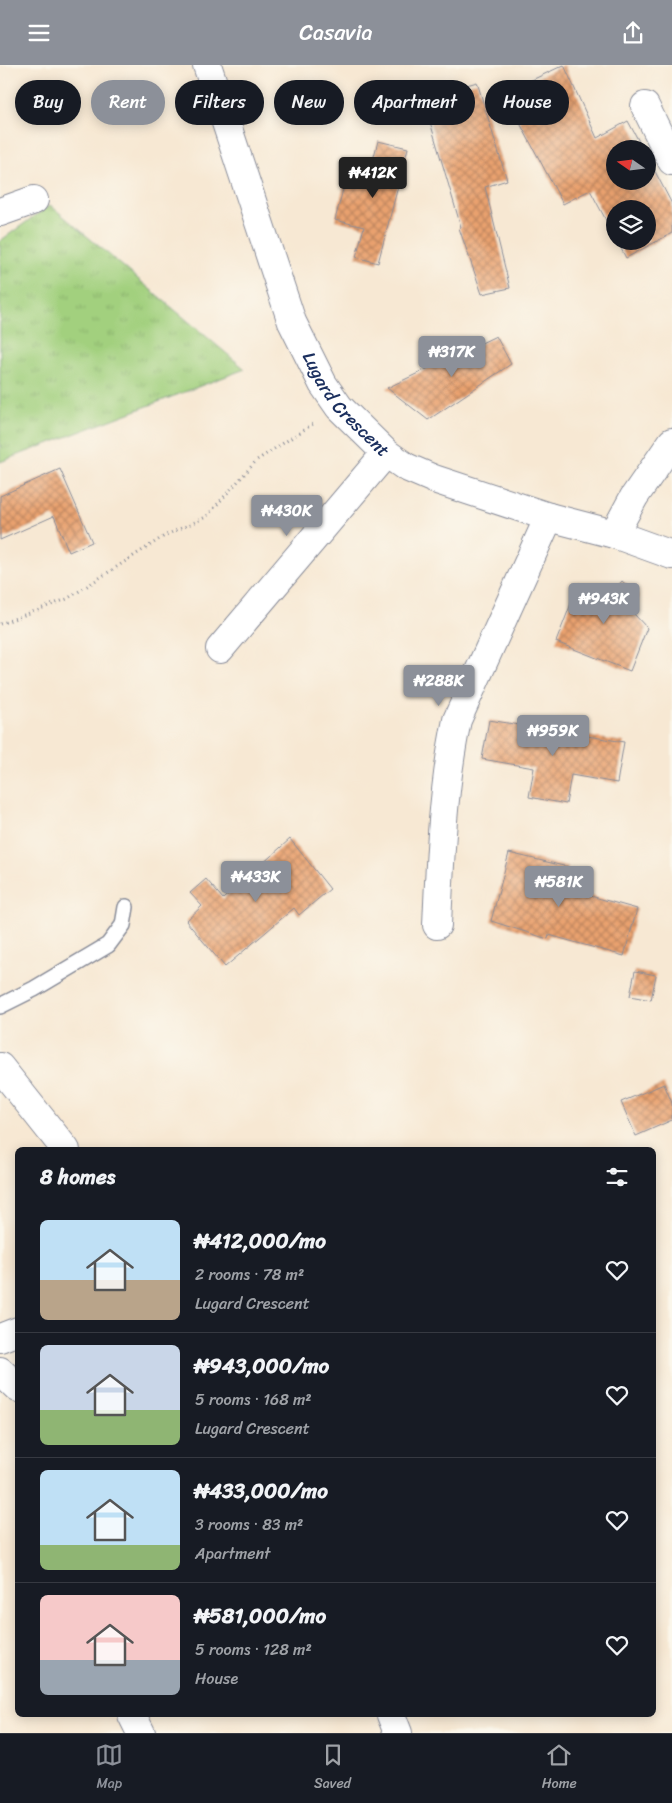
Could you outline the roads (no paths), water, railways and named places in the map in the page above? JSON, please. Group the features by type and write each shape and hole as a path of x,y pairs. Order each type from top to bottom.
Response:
{"street":[{"name":"Lugard Crescent","path":"207,65 292,323 324,384 340,407 386,453 406,467 434,479 550,517 614,534 672,555"},
{"path":"645,106 672,161"},
{"path":"0,212 34,200"},
{"path":"614,534 634,497 672,442"},
{"path":"220,649 386,453"},
{"path":"437,925 443,820 450,751 457,720 550,517"},
{"path":"0,1067 64,1147"},
{"path":"0,1338 15,1332"},
{"path":"0,1371 15,1385"},
{"path":"133,1717 142,1733"},
{"path":"392,1717 398,1733"}],"lane":[{"path":"0,1006 34,989 108,945 123,925 126,907"}]}
